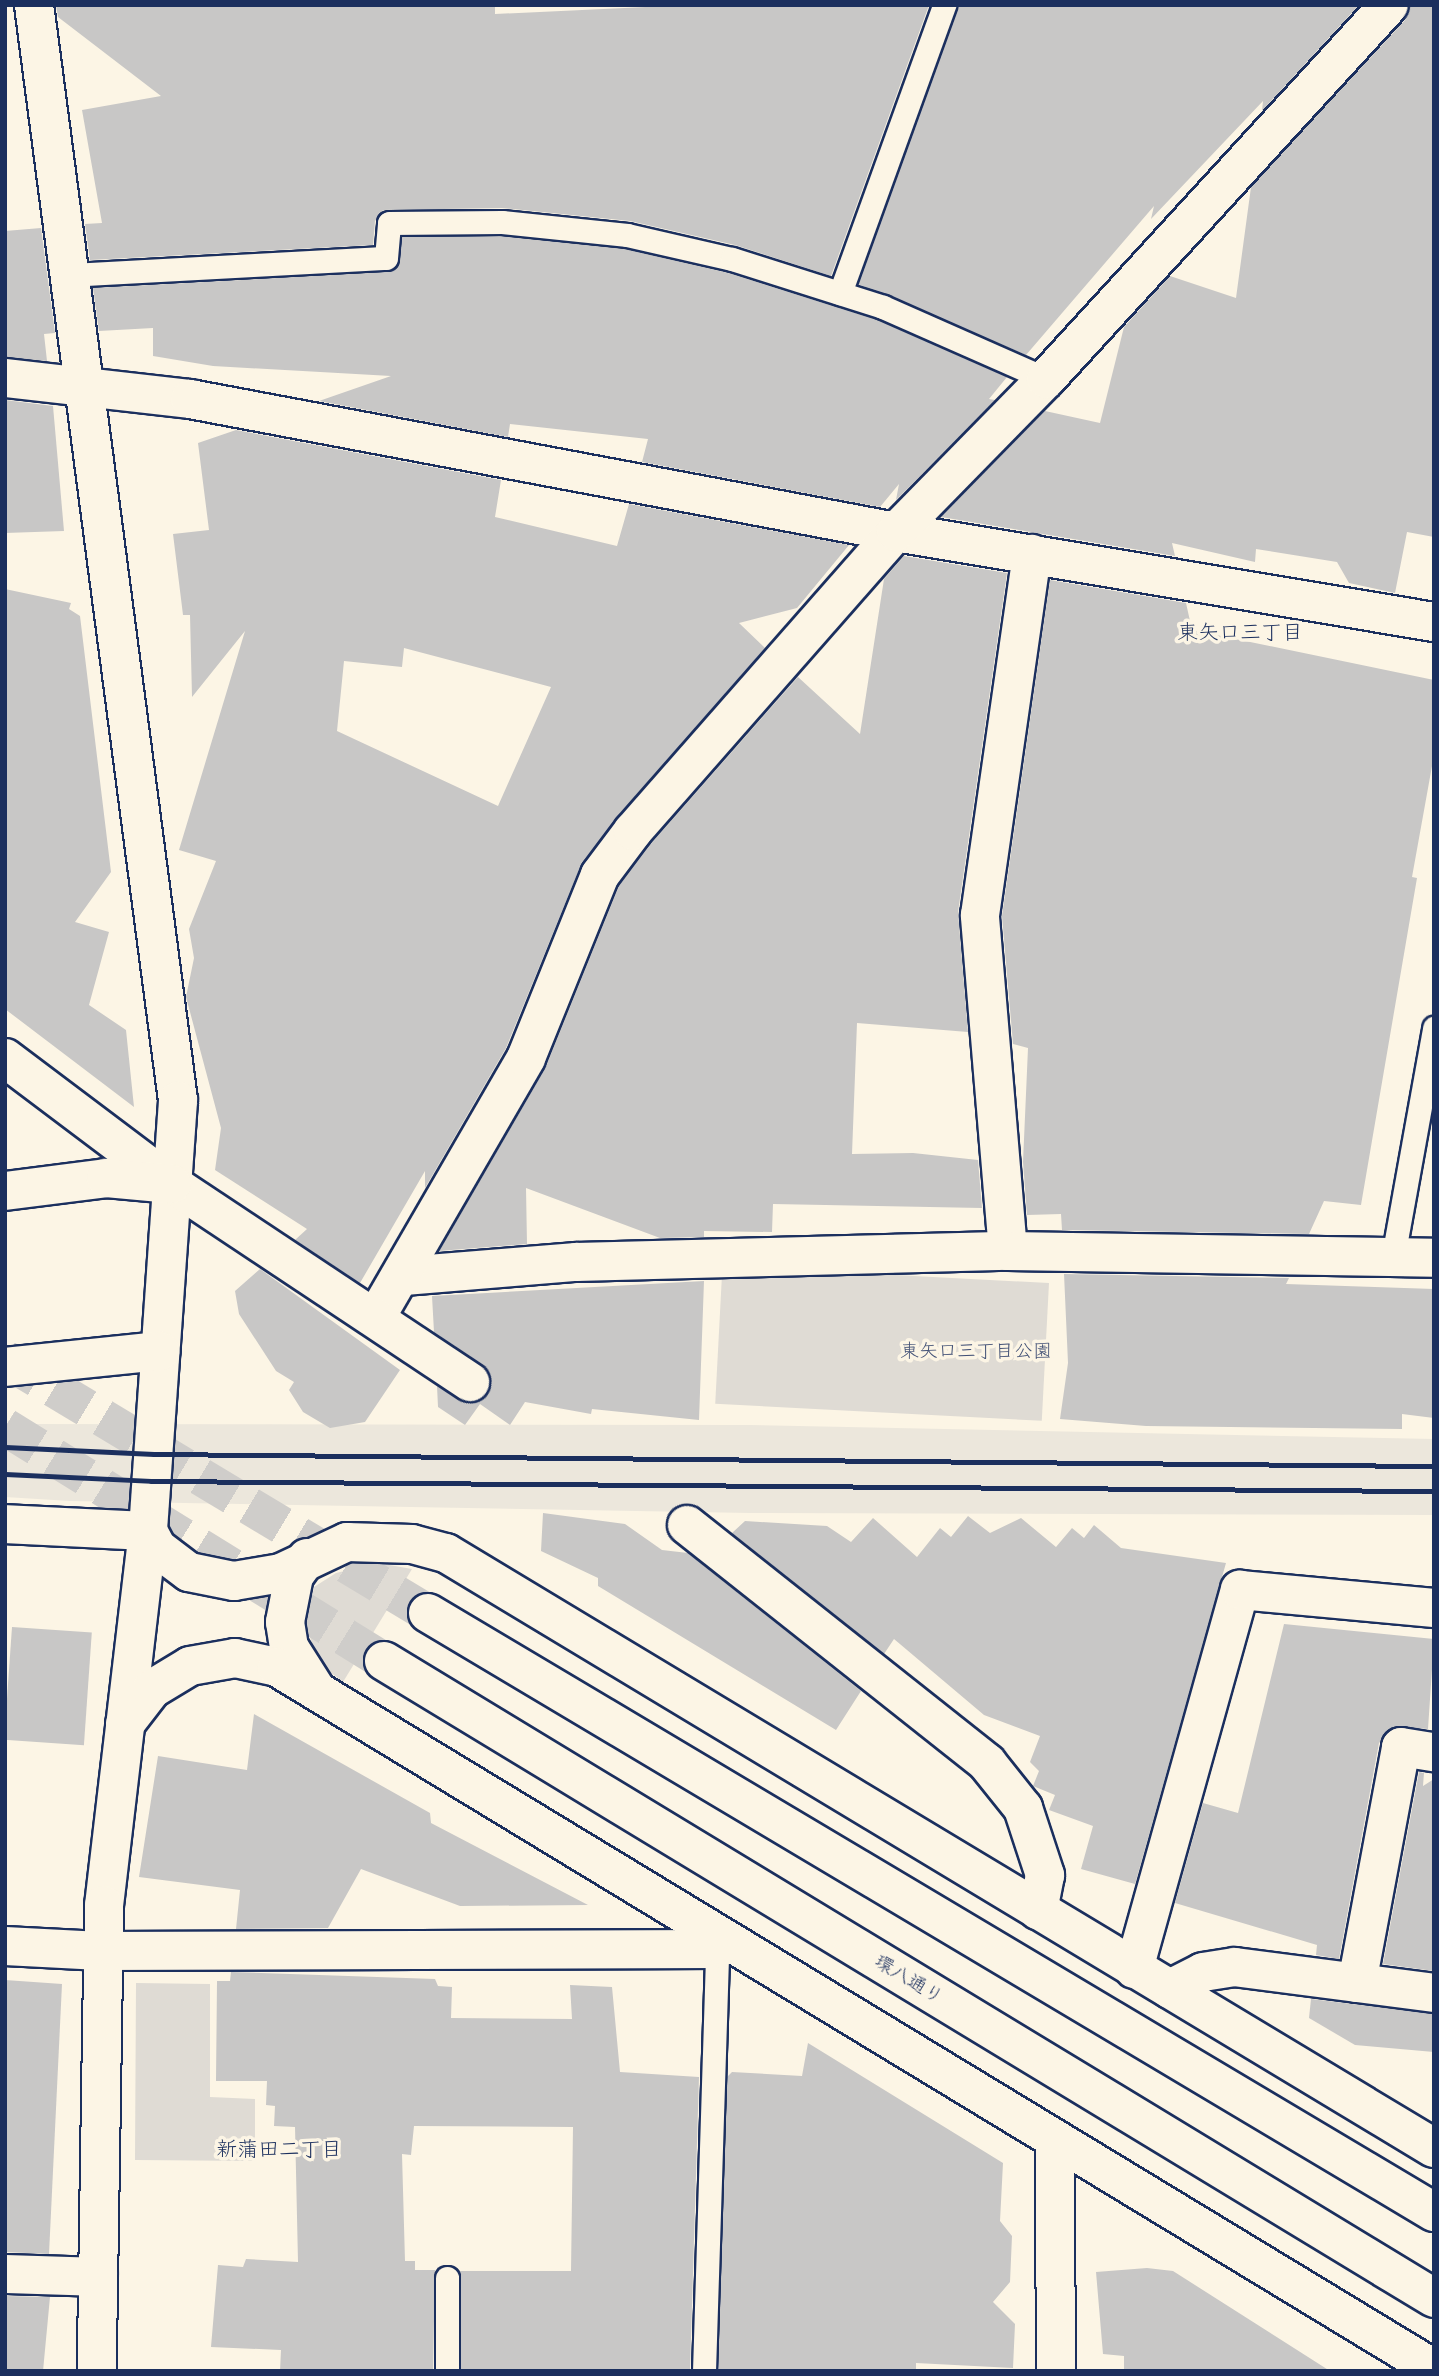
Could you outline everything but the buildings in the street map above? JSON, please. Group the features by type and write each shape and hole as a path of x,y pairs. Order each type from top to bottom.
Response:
{"street":[{"path":"34,5 178,1101 148,1531 102,1951 97,2371"},
{"path":"376,1317 404,1276 526,1058 600,875 896,532 1046,379 1389,5"},
{"path":"5,379 83,383 896,532 1434,622"},
{"path":"1008,1251 980,915 1032,554"},
{"path":"5,1058 172,1184 376,1317 470,1382"},
{"path":"5,1191 106,1178 172,1184"},
{"path":"404,1276 576,1262 1008,1251 1434,1258"},
{"path":"5,1367 160,1352"},
{"path":"5,1524 148,1531 172,1561 210,1578 253,1580 281,1573 307,1558 348,1542 412,1544 446,1553 1434,2148"},
{"path":"687,1525 987,1763 1023,1808 1045,1875 1038,1910"},
{"path":"307,1558 290,1586 285,1622 289,1647 319,1693"},
{"path":"1134,1969 1240,1590 1434,1608"},
{"path":"428,1613 1434,2212"},
{"path":"125,1724 136,1704 169,1675 211,1660 235,1658 277,1667 720,1945 1055,2140 1434,2369"},
{"name":"環八通り","path":"384,1661 1434,2298"},
{"path":"1356,1983 1401,1747 1434,1752"},
{"path":"5,1946 102,1951 720,1945"},
{"path":"1170,1989 1203,1972 1235,1967 1434,1993"},
{"path":"1055,2140 1056,2371"},
{"path":"5,2274 98,2277"}],"lane":[{"path":"840,293 944,5"},
{"path":"69,275 386,258 389,223 502,222 627,235 732,259 840,293 1046,379"},
{"path":"1393,1257 1434,1028"},
{"path":"704,2371 720,1945"},
{"path":"447,2278 447,2371"}],"shaded area":[{"path":"5,1424 750,1425 1434,1439 1434,1515 750,1513 70,1501 5,1497"}],"green space":[{"name":"東矢口三丁目公園","path":"722,1266 1049,1283 1042,1421 715,1404"},
{"path":"378,1563 412,1569 343,1682 317,1662 307,1625 314,1587 336,1573"},
{"path":"136,1983 210,1984 210,2097 255,2099 255,2161 135,2160"}],"tunnel":[{"path":"5,1359 428,1613"},
{"path":"5,1427 384,1661"}],"railway":[{"path":"5,1447 154,1454 1434,1466"},
{"path":"5,1474 151,1481 1434,1491"}],"district":[{"name":"東矢口三丁目","path":"1240,632"},
{"name":"新蒲田二丁目","path":"279,2149"}]}
